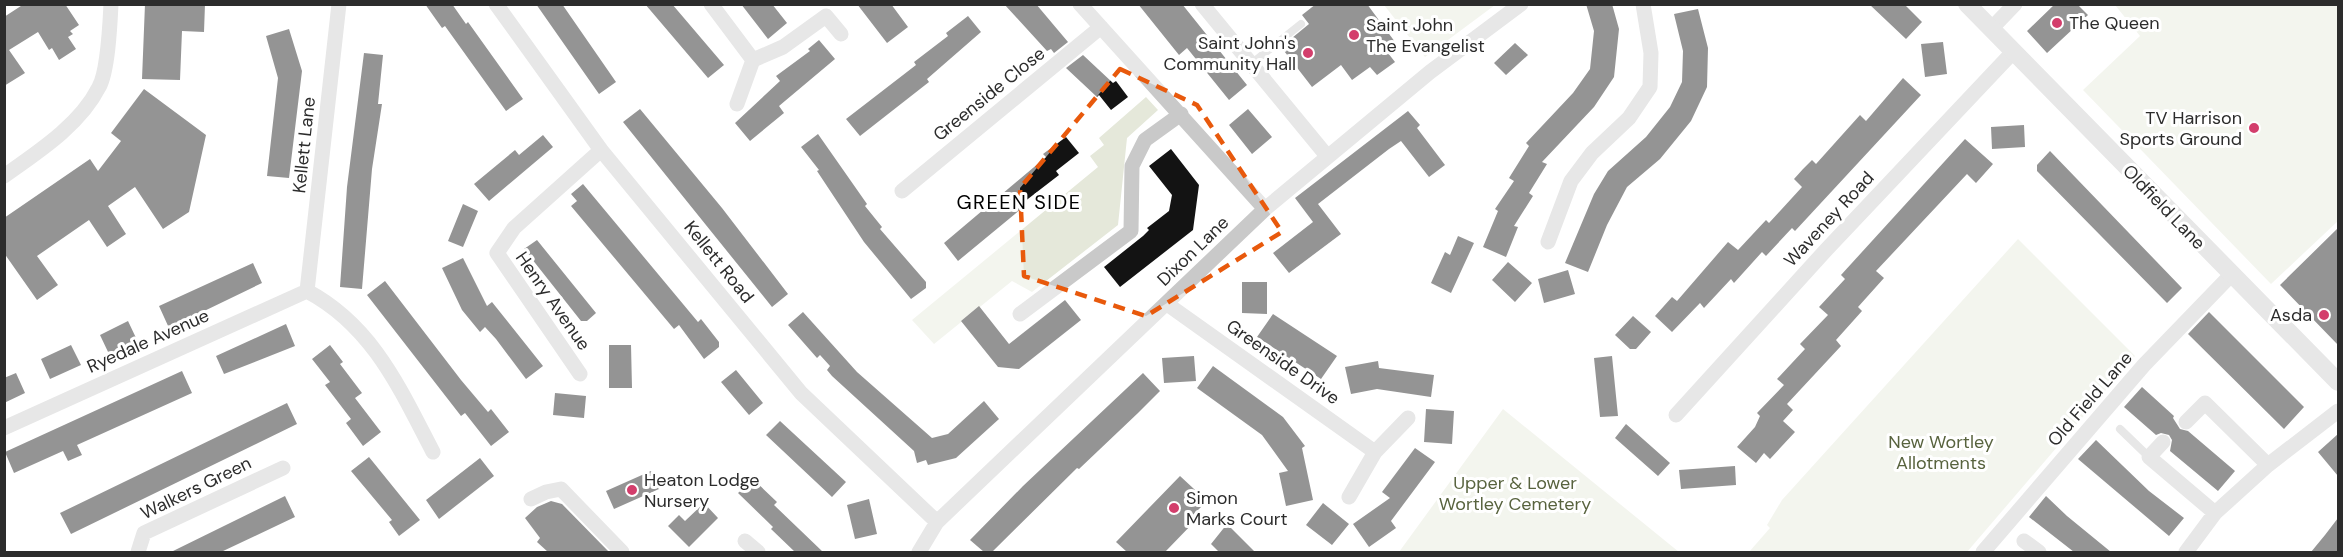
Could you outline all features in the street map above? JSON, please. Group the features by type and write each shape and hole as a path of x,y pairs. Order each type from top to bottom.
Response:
{"street":[{"path":"4,176 63,134 100,87 111,4"},
{"name":"Kellett Lane","path":"307,291 339,4"},
{"name":"Kellett Road","path":"496,4 601,150 801,393 938,522"},
{"path":"711,4 753,60"},
{"path":"1080,4 1265,209"},
{"path":"1202,4 1327,156"},
{"name":"Dixon Lane","path":"919,552 938,522 1068,395 1265,209 1430,72 1521,4"},
{"path":"1548,242 1571,181 1592,153 1629,118 1650,87 1651,53 1642,4"},
{"name":"Oldfield Lane","path":"1967,4 2338,382"},
{"path":"1990,29 2015,4"},
{"path":"737,104 753,60 783,47 826,16 841,34"},
{"name":"Greenside Close","path":"902,191 1101,27"},
{"name":"Waveney Road","path":"1676,415 1826,250 2013,52"},
{"path":"1020,314 1131,231 1132,166 1145,140 1181,114"},
{"name":"Henry Avenue","path":"580,374 496,253 514,228 601,150"},
{"name":"Old Field Lane","path":"1983,552 2144,365 2231,275"},
{"path":"307,291 344,314 390,369 433,452"},
{"name":"Ryedale Avenue","path":"4,428 307,291"},
{"name":"Greenside Drive","path":"1167,304 1376,452"},
{"path":"2186,422 2205,403 2268,465"},
{"path":"2186,552 2215,513 2268,465 2338,411"},
{"path":"1349,497 1376,452 1408,418"},
{"path":"2163,442 2150,457 2215,513"},
{"name":"Walkers Green","path":"138,552 144,533 283,468"},
{"path":"531,499 546,492 561,489 622,552"},
{"path":"745,541 758,552"},
{"path":"2024,541 2039,552"}],"lane":[{"path":"1251,64 1301,24"},
{"path":"2120,429 2150,457"}],"highlighted area":[{"path":"1120,69 1197,105 1282,232 1146,316 1024,276 1020,188"}],"green space":[{"path":"1384,5 1495,5 1425,57"},
{"name":"TV Harrison Sports Ground","path":"2115,5 2338,5 2338,221 2271,284 2083,90 2140,36"},
{"path":"1146,97 1158,110 1127,138 1118,225 1032,292 1012,281 934,344 912,320 1098,167 1090,156 1104,145 1099,138"},
{"name":"New Wortley Allotments","path":"2018,239 2135,356 1967,552 1749,552 1770,528 1767,525 1782,500"},
{"name":"Upper & Lower Wortley Cemetery","path":"1503,409 1679,552 1399,552"}],"building":[{"path":"24,4 65,4 79,25 70,31 73,34 68,37 76,49 59,60 52,48 49,50 38,32 9,50 25,73 4,86 4,17"},
{"path":"145,4 205,4 204,32 182,31 180,80 142,79"},
{"path":"425,4 452,4 466,24 468,22 523,99 506,111 445,26 442,28"},
{"path":"536,4 562,4 616,82 599,94"},
{"path":"645,4 672,4 724,65 708,78"},
{"path":"741,4 772,4 787,23 768,39"},
{"path":"857,4 891,4 908,27 887,43"},
{"path":"1004,4 1036,4 1068,42 1054,53 1051,49 1047,51"},
{"path":"1138,4 1182,4 1247,85 1229,100 1187,48 1179,55"},
{"name":"Saint John The Evangelist","path":"1316,4 1367,4 1398,46 1388,53 1395,62 1377,75 1370,67 1352,80 1341,65 1312,87 1281,47 1309,24 1302,15"},
{"path":"1586,4 1612,4 1619,29 1614,77 1594,107 1542,162 1547,164 1529,193 1533,196 1514,226 1518,227 1506,257 1483,247 1498,211 1495,209 1514,181 1509,178 1529,146 1526,143 1573,93 1590,69 1594,31"},
{"path":"1869,4 1904,4 1922,22 1906,39"},
{"name":"The Queen","path":"2055,4 2077,4 2088,15 2047,53 2027,31"},
{"path":"1698,9 1708,48 1707,87 1691,121 1660,159 1627,187 1607,225 1588,272 1565,263 1594,194 1608,171 1646,137 1670,107 1682,82 1683,51 1674,14"},
{"path":"968,16 981,32 927,79 929,82 860,136 846,119 916,65 914,62 948,36 946,33"},
{"path":"289,29 302,71 289,178 267,176 278,78 266,36"},
{"path":"819,40 835,59 779,106 784,113 750,141 735,123 780,81 776,76 810,51 808,49"},
{"path":"1943,42 1947,74 1925,77 1921,44"},
{"path":"1515,43 1528,55 1506,75 1494,63"},
{"path":"364,53 383,55 378,104 382,104 372,169 362,289 340,287 347,187"},
{"path":"1083,55 1113,83 1116,81 1128,97 1111,110 1099,95 1097,97 1066,68"},
{"path":"1903,78 1921,95 1795,231 1792,228 1766,256 1762,252 1734,283 1731,279 1704,308 1700,303 1672,332 1655,316 1672,297 1677,301 1728,242 1738,250 1766,220 1769,223 1802,187 1794,179 1803,169 1812,160 1816,164 1860,115 1866,121"},
{"path":"144,89 206,135 189,212 163,229 135,187 108,206 126,234 107,247 89,220 37,256 58,285 37,300 4,253 4,218 90,159 98,171 121,141 111,133"},
{"path":"640,109 722,208 788,294 772,307 623,122"},
{"path":"1248,109 1272,137 1252,154 1229,125"},
{"path":"1408,111 1420,125 1417,128 1445,165 1429,177 1401,141 1389,149 1318,204 1341,234 1289,273 1273,253 1313,222 1295,198"},
{"path":"2024,125 2025,147 1992,149 1991,127"},
{"path":"818,134 867,204 865,206 882,227 880,229 926,282 926,288 911,299 864,242 817,171 819,170 801,147"},
{"path":"543,135 553,147 489,201 474,184 515,150 519,155"},
{"path":"1066,137 1079,153 1056,171 1059,175 1024,202 1027,204 958,261 944,243 1046,157 1043,154"},
{"path":"1965,139 1993,164 1976,183 1967,174 1876,271 1884,278 1858,307 1862,311 1836,340 1841,346 1787,404 1793,410 1783,421 1795,432 1770,459 1764,453 1756,463 1737,447 1755,427 1760,416 1757,413 1784,385 1777,379 1805,349 1800,344 1828,315 1819,307 1845,279 1841,275"},
{"path":"1171,149 1199,185 1193,230 1120,287 1104,267 1143,236 1149,230 1147,228 1169,211 1172,195 1149,166"},
{"path":"2050,151 2182,288 2167,303 2037,171 2037,165"},
{"path":"583,184 698,322 701,319 719,342 719,347 704,359 679,325 674,329 571,206 577,201 571,194"},
{"path":"463,204 478,211 463,247 448,241"},
{"name":"Asda","path":"2338,228 2338,345 2280,285"},
{"path":"1458,236 1474,243 1451,293 1431,283 1445,252 1450,255"},
{"path":"537,240 596,313 587,321 581,321 524,249"},
{"path":"463,258 487,306 492,302 543,366 526,379 485,327 480,332 462,310 442,268"},
{"path":"1508,262 1532,283 1515,302 1492,280"},
{"path":"253,263 262,283 169,328 159,306"},
{"path":"1568,270 1575,294 1544,303 1538,279"},
{"path":"385,281 461,380 488,412 491,409 509,432 491,446 465,413 461,416 367,295"},
{"path":"1242,282 1267,282 1267,314 1242,313"},
{"path":"1065,300 1081,320 1019,369 998,367 961,321 979,306 1009,344"},
{"path":"803,312 857,372 932,438 948,434 984,401 999,419 956,458 928,465 926,460 917,463 914,451 832,376 827,370 830,366 820,355 817,358 788,325"},
{"path":"2209,312 2304,407 2284,429 2188,334"},
{"path":"1273,314 1337,356 1321,379 1257,337"},
{"path":"1633,316 1651,332 1636,349 1630,349 1615,335"},
{"path":"128,321 137,340 109,354 100,335"},
{"path":"286,324 295,346 224,374 216,356"},
{"path":"71,345 81,365 50,379 41,359"},
{"path":"330,345 343,362 340,364 362,393 355,398 381,432 363,446 346,423 351,419 325,385 330,382 312,359"},
{"path":"609,345 631,345 632,388 609,388"},
{"path":"1194,356 1196,381 1164,383 1162,358"},
{"path":"1612,356 1618,416 1600,417 1594,358"},
{"path":"1378,361 1379,368 1434,375 1431,397 1377,389 1351,394 1345,367"},
{"path":"1213,366 1283,417 1305,446 1302,448 1313,500 1286,506 1279,473 1288,471 1262,435 1197,388"},
{"path":"736,370 763,403 749,415 721,382"},
{"path":"182,371 192,393 77,445 82,455 68,461 63,451 14,473 5,452"},
{"path":"16,373 25,393 4,403 4,378"},
{"path":"1143,373 1160,391 1138,413 1079,469 1077,468 992,552 984,552 970,540 1023,486"},
{"path":"2142,387 2174,416 2180,429 2188,431 2235,471 2218,491 2170,451 2172,440 2169,435 2161,433 2156,435 2124,407"},
{"path":"555,393 586,396 584,418 553,415"},
{"path":"287,403 297,424 71,534 60,513"},
{"path":"1426,409 1454,411 1452,444 1424,442"},
{"path":"780,421 846,482 832,497 766,435"},
{"path":"1626,424 1670,463 1658,476 1615,438"},
{"path":"2338,434 2338,476 2318,452"},
{"path":"2096,440 2149,491 2184,518 2169,536 2078,459"},
{"path":"1415,448 1435,462 1391,521 1396,528 1369,547 1353,524 1390,498 1382,492"},
{"path":"369,457 420,520 399,536 389,522 392,520 351,471"},
{"path":"480,458 494,476 439,519 426,500"},
{"path":"1735,466 1736,485 1681,489 1679,470"},
{"name":"Heaton Lodge Nursery","path":"651,471 659,489 614,509 606,491"},
{"name":"Simon Marks Court","path":"1180,476 1207,501 1192,516 1196,520 1165,552 1127,552 1116,542"},
{"path":"753,479 777,502 774,505 823,552 795,552 771,529 773,527 738,493"},
{"path":"285,496 295,517 221,552 171,552"},
{"path":"2046,496 2111,552 2074,552 2029,517"},
{"path":"869,499 877,534 855,539 847,505"},
{"path":"551,501 562,504 609,552 548,552 537,542 540,538 525,518 537,507"},
{"path":"704,503 718,518 689,547 668,526 679,515 685,521"},
{"path":"1323,503 1349,524 1332,545 1306,525"},
{"path":"2338,518 2338,552 2311,552 2325,535"},
{"path":"1227,524 1255,552 1219,552 1211,544"}],"place":[{"name":"The Queen","path":"2057,23"},
{"name":"Saint John The Evangelist","path":"1354,35"},
{"name":"Saint John's Community Hall","path":"1308,53"},
{"name":"TV Harrison Sports Ground","path":"2254,128"},
{"name":"Asda","path":"2324,315"},
{"name":"Heaton Lodge Nursery","path":"632,490"},
{"name":"Simon Marks Court","path":"1174,508"}],"district":[{"name":"GREEN SIDE","path":"1019,202"}]}
